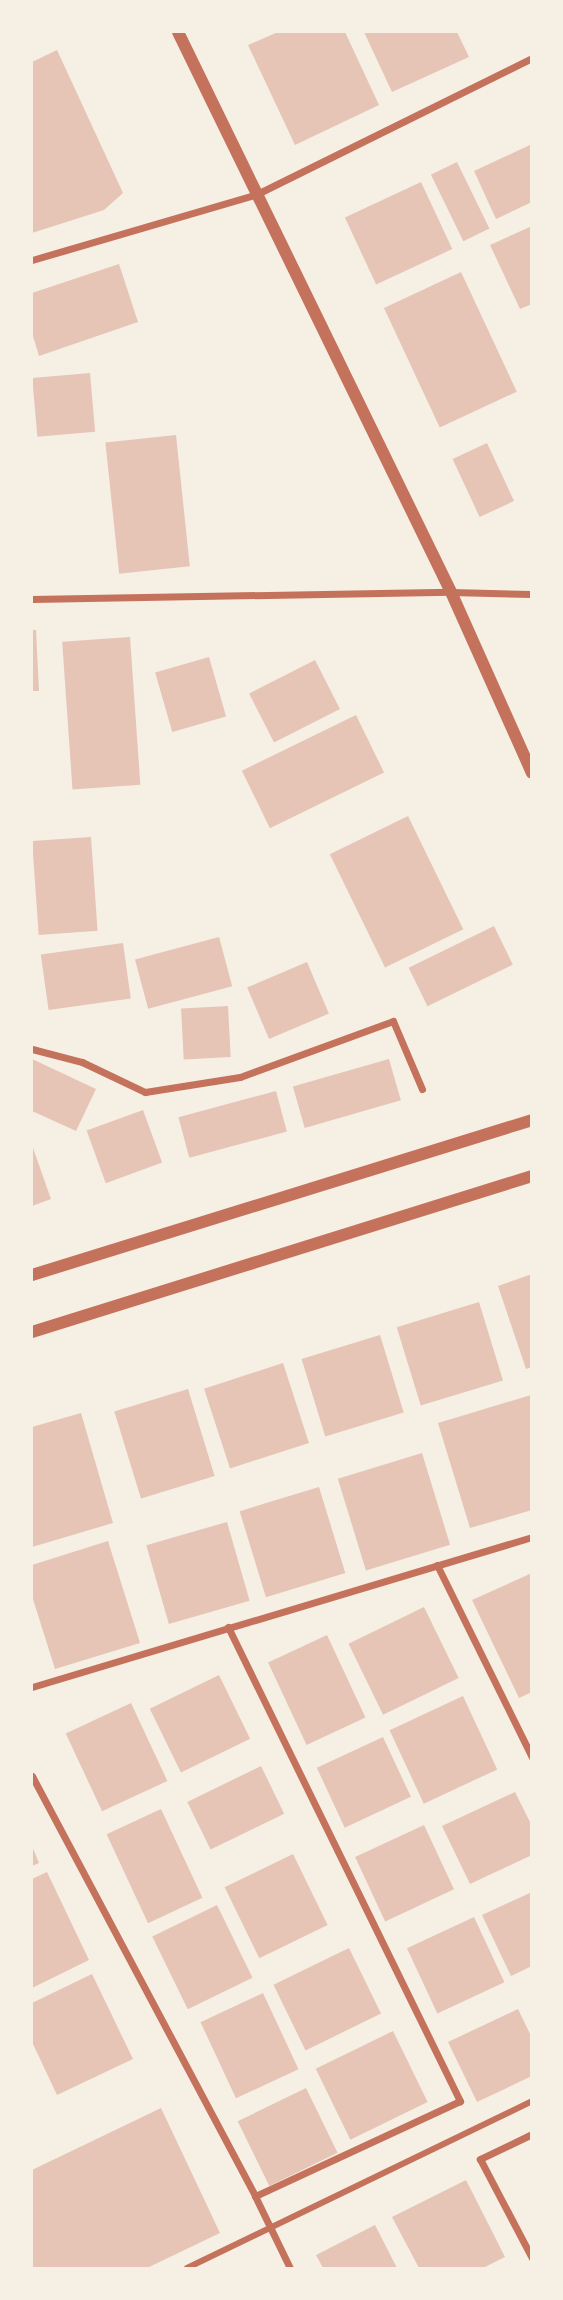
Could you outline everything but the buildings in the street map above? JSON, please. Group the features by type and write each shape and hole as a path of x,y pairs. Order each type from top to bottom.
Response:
{"street":[{"path":"178,32 451,592 531,773"},
{"path":"32,260 257,194 531,58"},
{"path":"32,599 451,592 531,594"},
{"path":"32,1049 82,1062 145,1092 240,1077 393,1021 422,1089"},
{"path":"32,1275 531,1120"},
{"path":"32,1332 531,1176"},
{"path":"32,1687 531,1537"},
{"path":"437,1565 531,1757"},
{"path":"228,1627 460,2101 255,2196"},
{"path":"32,1776 255,2196 290,2269"},
{"path":"187,2269 531,2101"},
{"path":"531,2134 480,2159 531,2258"}]}
